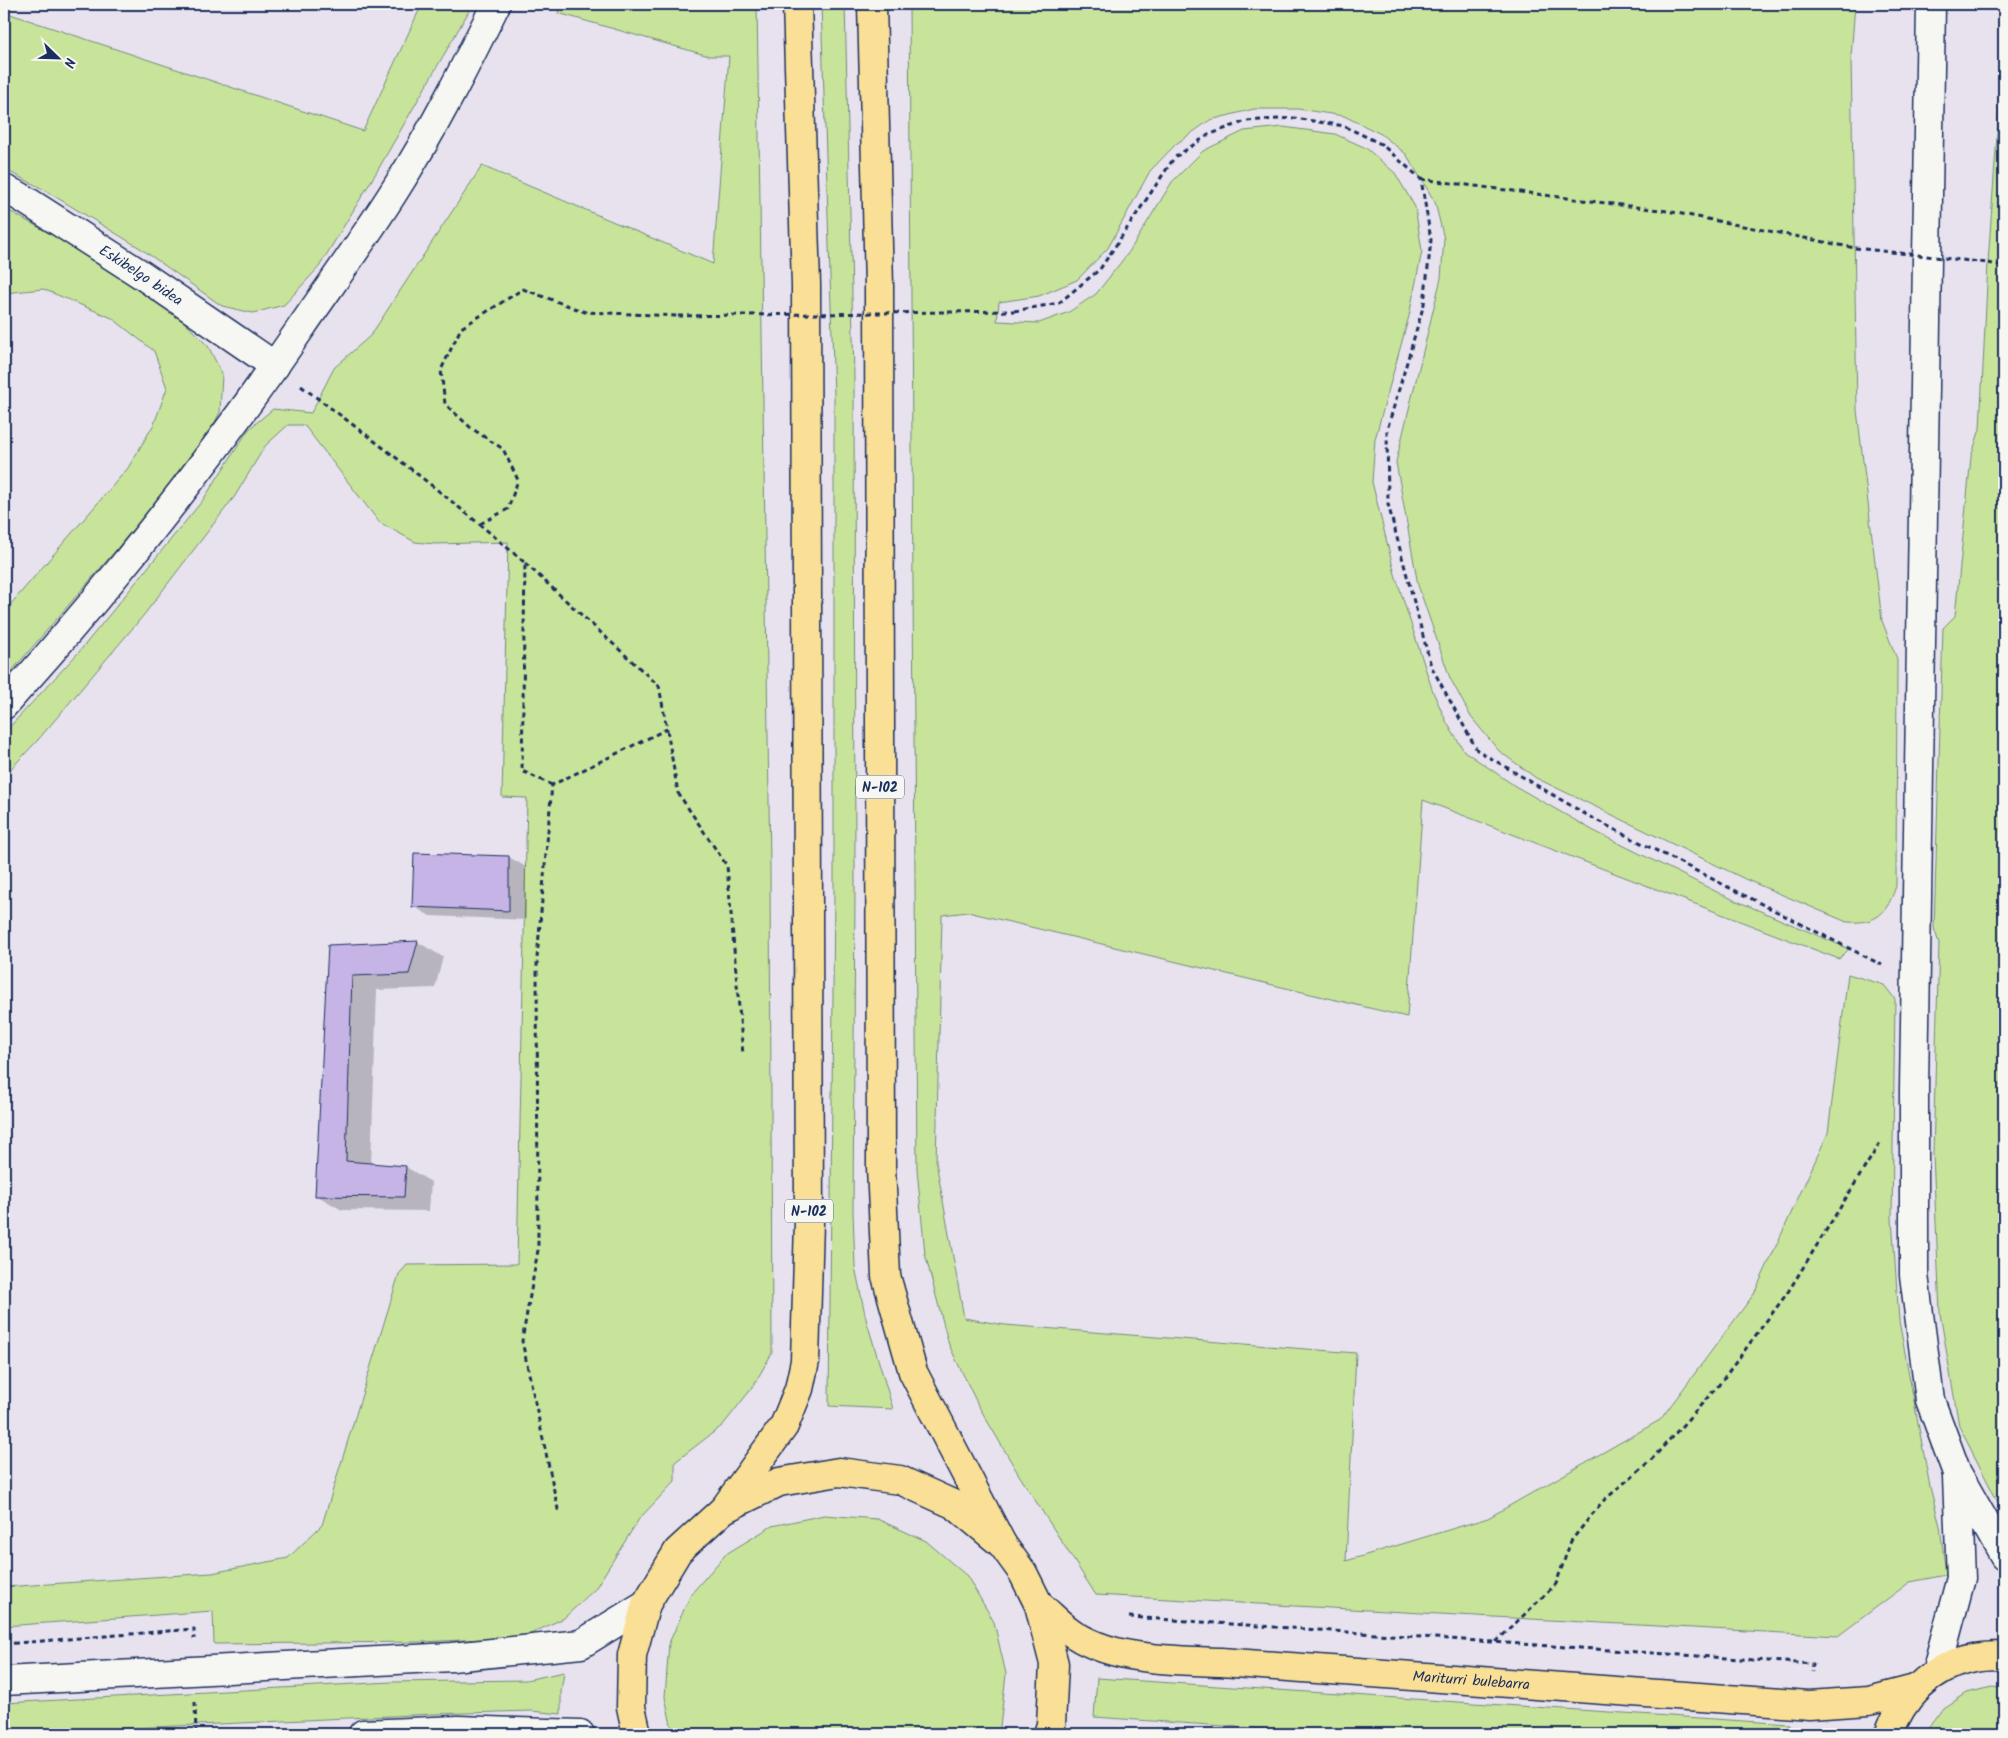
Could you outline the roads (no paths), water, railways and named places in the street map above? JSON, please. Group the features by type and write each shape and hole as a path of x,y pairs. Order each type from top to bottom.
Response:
{"main road":[{"name":"N-102","path":"724,1509 784,1426 799,1389 805,1361 809,1222 806,305 798,4"},
{"name":"N-102","path":"872,4 879,286 881,1157 886,1276 913,1372 1002,1544"},
{"path":"637,1734 631,1707 632,1655 646,1604 678,1551 724,1509 779,1482 839,1472 900,1480 955,1505 1002,1544 1023,1573 1039,1604 1054,1664 1051,1725 1048,1734"},
{"name":"Mariturri bulebarra","path":"1039,1604 1069,1631 1095,1646 1162,1660 1221,1662 1808,1705 1869,1701 1915,1689"},
{"path":"1889,1734 1894,1717 1915,1689 1936,1672 1969,1659 2004,1656"}],"street":[{"path":"4,705 54,650 170,509 275,366 396,189 462,71 496,4"},
{"path":"1931,4 1916,982 1914,1275 1930,1400 1957,1473 2004,1556"},
{"name":"Eskibelgo bidea","path":"4,190 19,196 142,275 275,366"},
{"path":"1936,1672 1961,1578 1957,1473"},
{"path":"4,1681 452,1657 582,1644 646,1604"},
{"path":"363,1734 458,1730 580,1734"}]}
